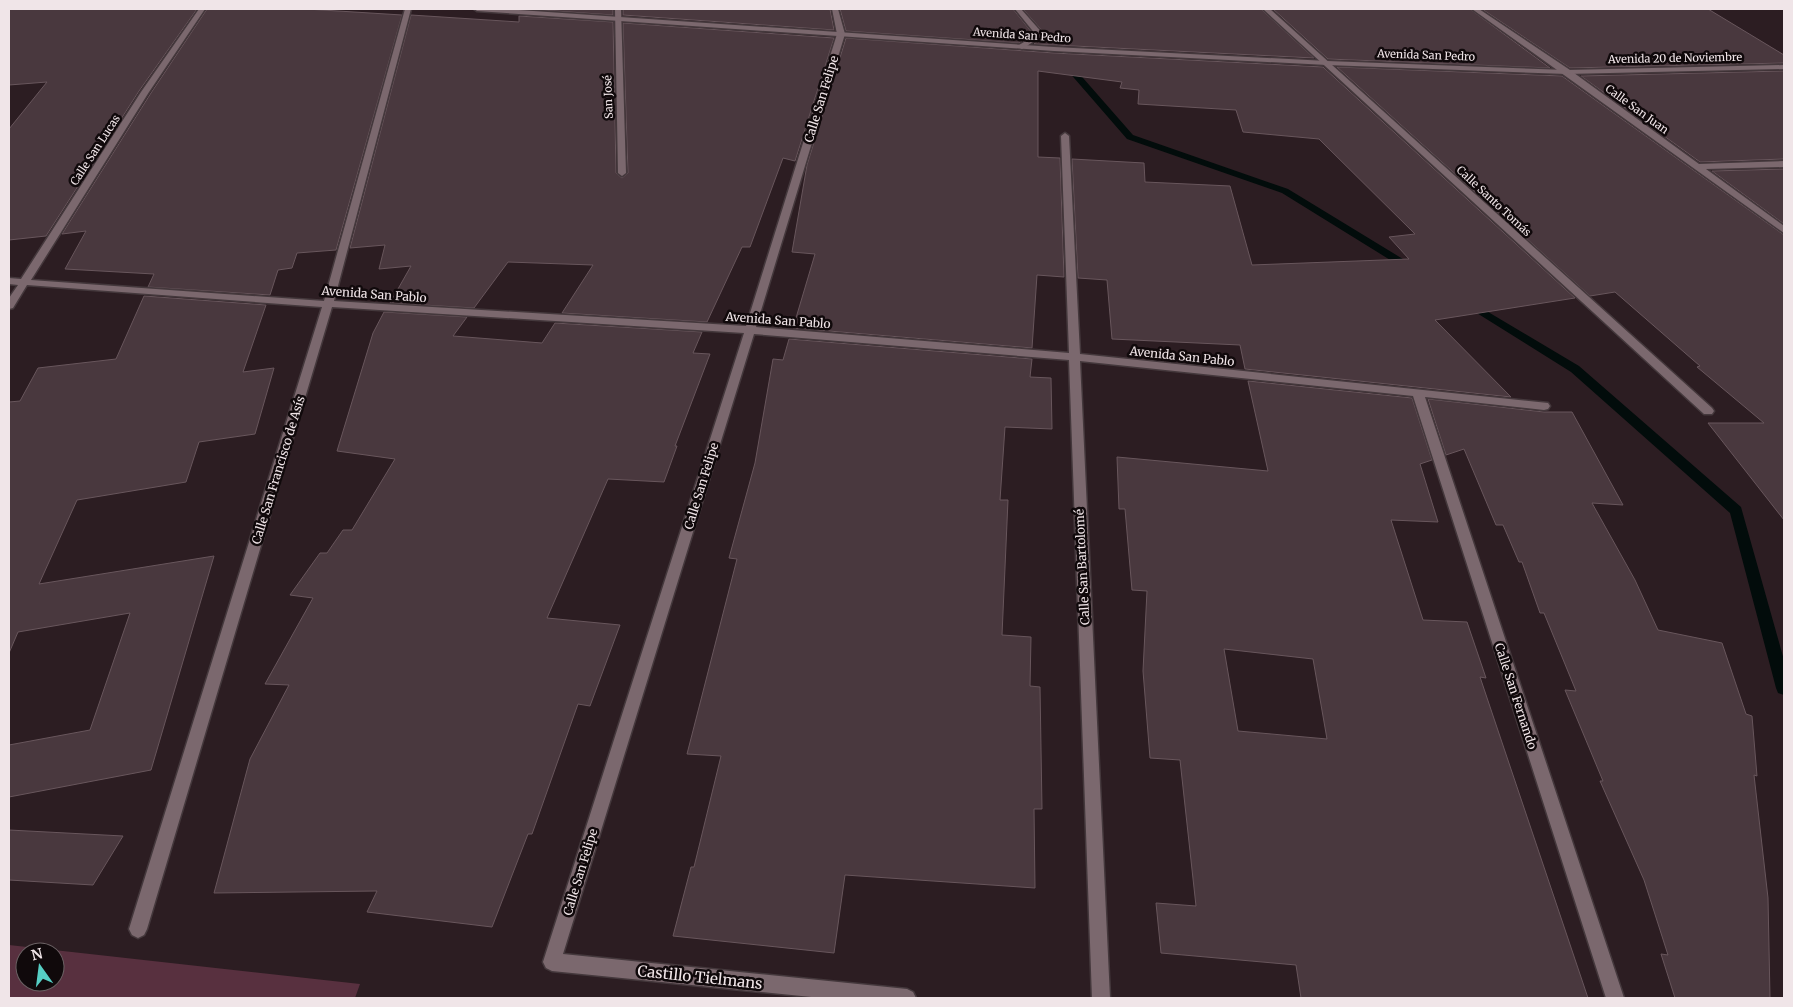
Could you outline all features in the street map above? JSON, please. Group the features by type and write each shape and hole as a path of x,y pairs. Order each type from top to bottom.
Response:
{"street":[{"name":"Calle San Lucas","path":"9,306 145,92 202,9"},
{"name":"Calle San Francisco de Asís","path":"138,929 328,304 408,9"},
{"name":"Avenida San Pedro","path":"477,9 1104,52 1567,72"},
{"name":"San José","path":"618,9 622,173"},
{"path":"835,9 841,34"},
{"path":"1018,9 1040,35 1022,47"},
{"name":"Calle Santo Tomás","path":"1266,9 1708,411"},
{"name":"Calle San Juan","path":"1475,9 1567,72 1784,230"},
{"name":"Calle San Felipe","path":"552,962 841,34"},
{"name":"Avenida 20 de Noviembre","path":"1567,72 1784,67"},
{"name":"Calle San Bartolomé","path":"1065,136 1072,357 1101,998"},
{"path":"1699,167 1784,164"},
{"name":"Avenida San Pablo","path":"9,281 328,304 750,330 1072,357 1544,406"},
{"name":"Calle San Fernando","path":"1418,393 1615,998"},
{"name":"Castillo Tielmans","path":"552,962 907,998"}],"shaded area":[{"path":"9,945 15,946 15,992 65,992 65,951 360,984 355,998 9,998"}],"building":[{"path":"9,9 197,9 139,91 46,236 9,240 9,129 47,82 9,85"},
{"path":"207,9 306,9 402,15 336,250 297,253 292,268 278,270 270,295 148,287 154,274 65,269 86,231 62,234 151,93"},
{"path":"527,9 613,9 613,15"},
{"path":"623,9 830,9 834,30 623,15"},
{"path":"840,9 1013,9 1033,34 1019,43 846,31"},
{"path":"1023,9 1261,9 1314,58 1034,44 1046,35"},
{"path":"1273,9 1470,9 1550,68 1328,59"},
{"path":"1482,9 1708,9 1784,55 1784,63 1570,68"},
{"path":"411,15 519,22 519,16 613,22 616,173 622,178 628,173 623,23 834,38 795,161 783,158 750,247 742,247 707,322 562,313 593,265 508,262 474,308 390,303 411,266 379,269 385,245 350,248"},
{"path":"846,38 1054,53 1323,67 1575,298 1435,320 1511,397 1245,369 1240,345 1112,339 1107,280 1078,278 1072,159 1144,163 1145,182 1230,186 1252,265 1409,259 1389,237 1415,234 1319,139 1243,132 1236,110 1138,104 1139,90 1120,88 1122,82 1038,71 1038,157 1060,158 1064,277 1037,275 1032,348 793,328 815,254 792,252 807,165"},
{"path":"1337,67 1562,76 1784,235 1784,520 1708,423 1764,423 1697,367 1700,366 1615,292 1590,296"},
{"path":"1784,71 1784,159 1700,162 1581,76"},
{"path":"1784,169 1784,224 1712,171"},
{"path":"144,296 266,305 243,372 274,368 255,434 199,442 186,482 77,500 39,584 214,556 151,770 9,797 9,745 90,730 130,613 18,632 9,653 9,402 20,401 38,368 116,359"},
{"path":"384,312 467,317 453,336 542,343 555,323 702,332 693,353 710,354 675,446 677,446 664,482 608,479 547,618 620,625 590,706 578,704 532,834 528,834 492,927 367,912 377,891 214,893 250,759 289,685 265,684 313,598 290,595 320,553 327,553 343,530 352,530 395,459 337,451 373,333"},
{"path":"789,339 1032,359 1030,377 1051,378 1052,429 1005,427 1000,500 1008,500 1002,635 1031,637 1030,686 1040,687 1042,809 1034,809 1035,888 845,875 834,953 673,936 691,867 694,867 721,756 687,754 737,559 729,558 755,463 773,359 783,360"},
{"path":"1248,381 1412,398 1432,460 1420,464 1438,522 1391,520 1423,620 1467,622 1486,678 1480,677 1588,998 1301,998 1296,965 1161,953 1156,903 1196,906 1180,760 1150,758 1143,671 1147,591 1132,590 1125,509 1119,509 1117,457 1268,471","holes":["1224,649 1313,659 1327,739 1238,731"]},
{"path":"1428,399 1544,412 1572,412 1623,505 1592,503 1635,580 1658,630 1722,643 1746,714 1752,716 1757,776 1754,775 1768,898 1770,998 1675,998 1661,954 1668,955 1644,880 1600,781 1603,781 1565,690 1576,691 1544,613 1540,613 1522,562 1519,562 1503,525 1496,525 1464,449 1446,455"},
{"path":"9,830 123,836 93,885 9,880"}],"waterway":[{"path":"1044,9 1049,15 1072,71 1130,137 1285,191 1412,269"},
{"path":"1468,303 1575,369 1736,511 1784,688"}]}
